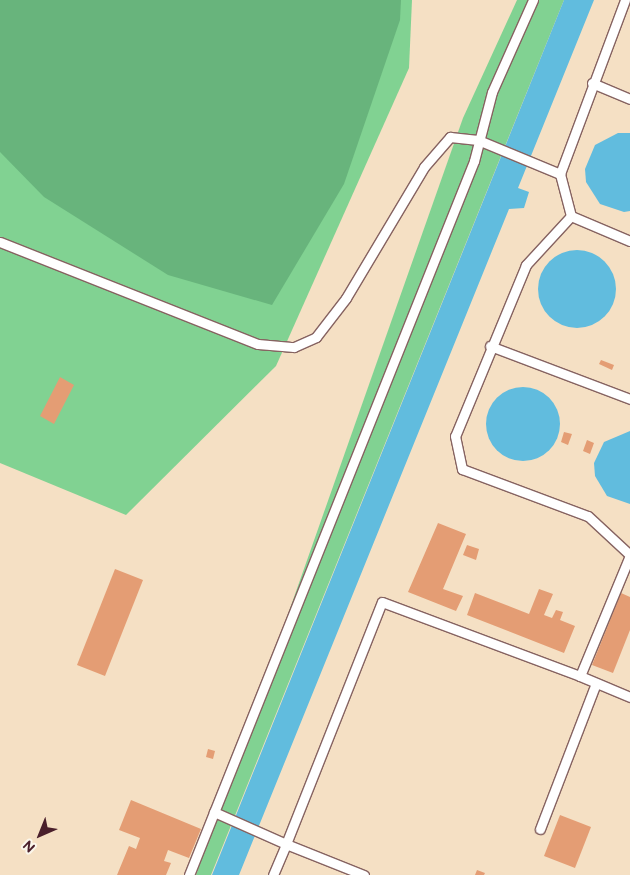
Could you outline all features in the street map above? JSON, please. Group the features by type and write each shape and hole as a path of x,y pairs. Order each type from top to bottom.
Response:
{"lane":[{"path":"189,875 474,161 492,92 533,0"},
{"path":"571,216 560,174 592,83 625,0"},
{"path":"592,83 630,99"},
{"path":"0,242 258,344 294,347 316,337 346,298 424,166 450,137 478,140 560,174"},
{"path":"571,216 630,241"},
{"path":"571,216 526,265 490,346 455,436 462,469 588,516 630,555 580,676"},
{"path":"490,346 630,399"},
{"path":"273,875 382,602 596,682 630,697"},
{"path":"540,829 596,682"},
{"path":"214,812 286,844 364,875"}],"green space":[{"path":"0,0 412,0 409,68 276,366 126,515 0,463"},
{"path":"0,0 401,0 400,20 344,184 272,305 168,275 44,197 0,152"},
{"path":"517,0 564,0 211,875 196,875 463,118"}],"water":[{"path":"564,0 594,0 518,188 529,192 524,208 509,209 239,875 212,875"},
{"path":"618,133 630,133 630,211 624,212 600,204 586,182 585,169 595,145"},
{"path":"569,250 585,250 599,256 610,267 616,281 616,297 610,311 599,322 585,328 569,328 555,322 544,311 538,297 538,281 544,267 555,256"},
{"path":"523,387 537,390 549,398 557,410 560,424 557,438 549,450 537,458 523,461 509,458 497,450 489,438 486,424 489,410 497,398 509,390"},
{"path":"630,431 630,504 607,496 595,476 594,463 604,442"}],"building":[{"path":"601,360 614,365 612,370 599,364"},
{"path":"60,377 74,385 54,424 40,416"},
{"path":"564,432 572,434 568,445 561,442"},
{"path":"587,440 594,443 590,454 583,451"},
{"path":"438,523 466,534 443,589 463,596 456,611 408,592"},
{"path":"467,545 479,549 476,560 463,555"},
{"path":"115,569 143,580 105,676 77,665"},
{"path":"539,589 553,594 544,615 552,618 556,610 563,612 560,620 575,626 564,653 467,615 475,593 529,614"},
{"path":"621,593 630,597 630,630 613,673 592,665"},
{"path":"208,749 215,751 213,759 206,757"},
{"path":"131,800 201,829 189,858 168,850 164,861 171,863 166,875 117,875 129,846 136,849 140,838 119,830"},
{"path":"560,815 591,827 575,868 544,856"},
{"path":"477,870 485,873 484,875 475,875"}]}
